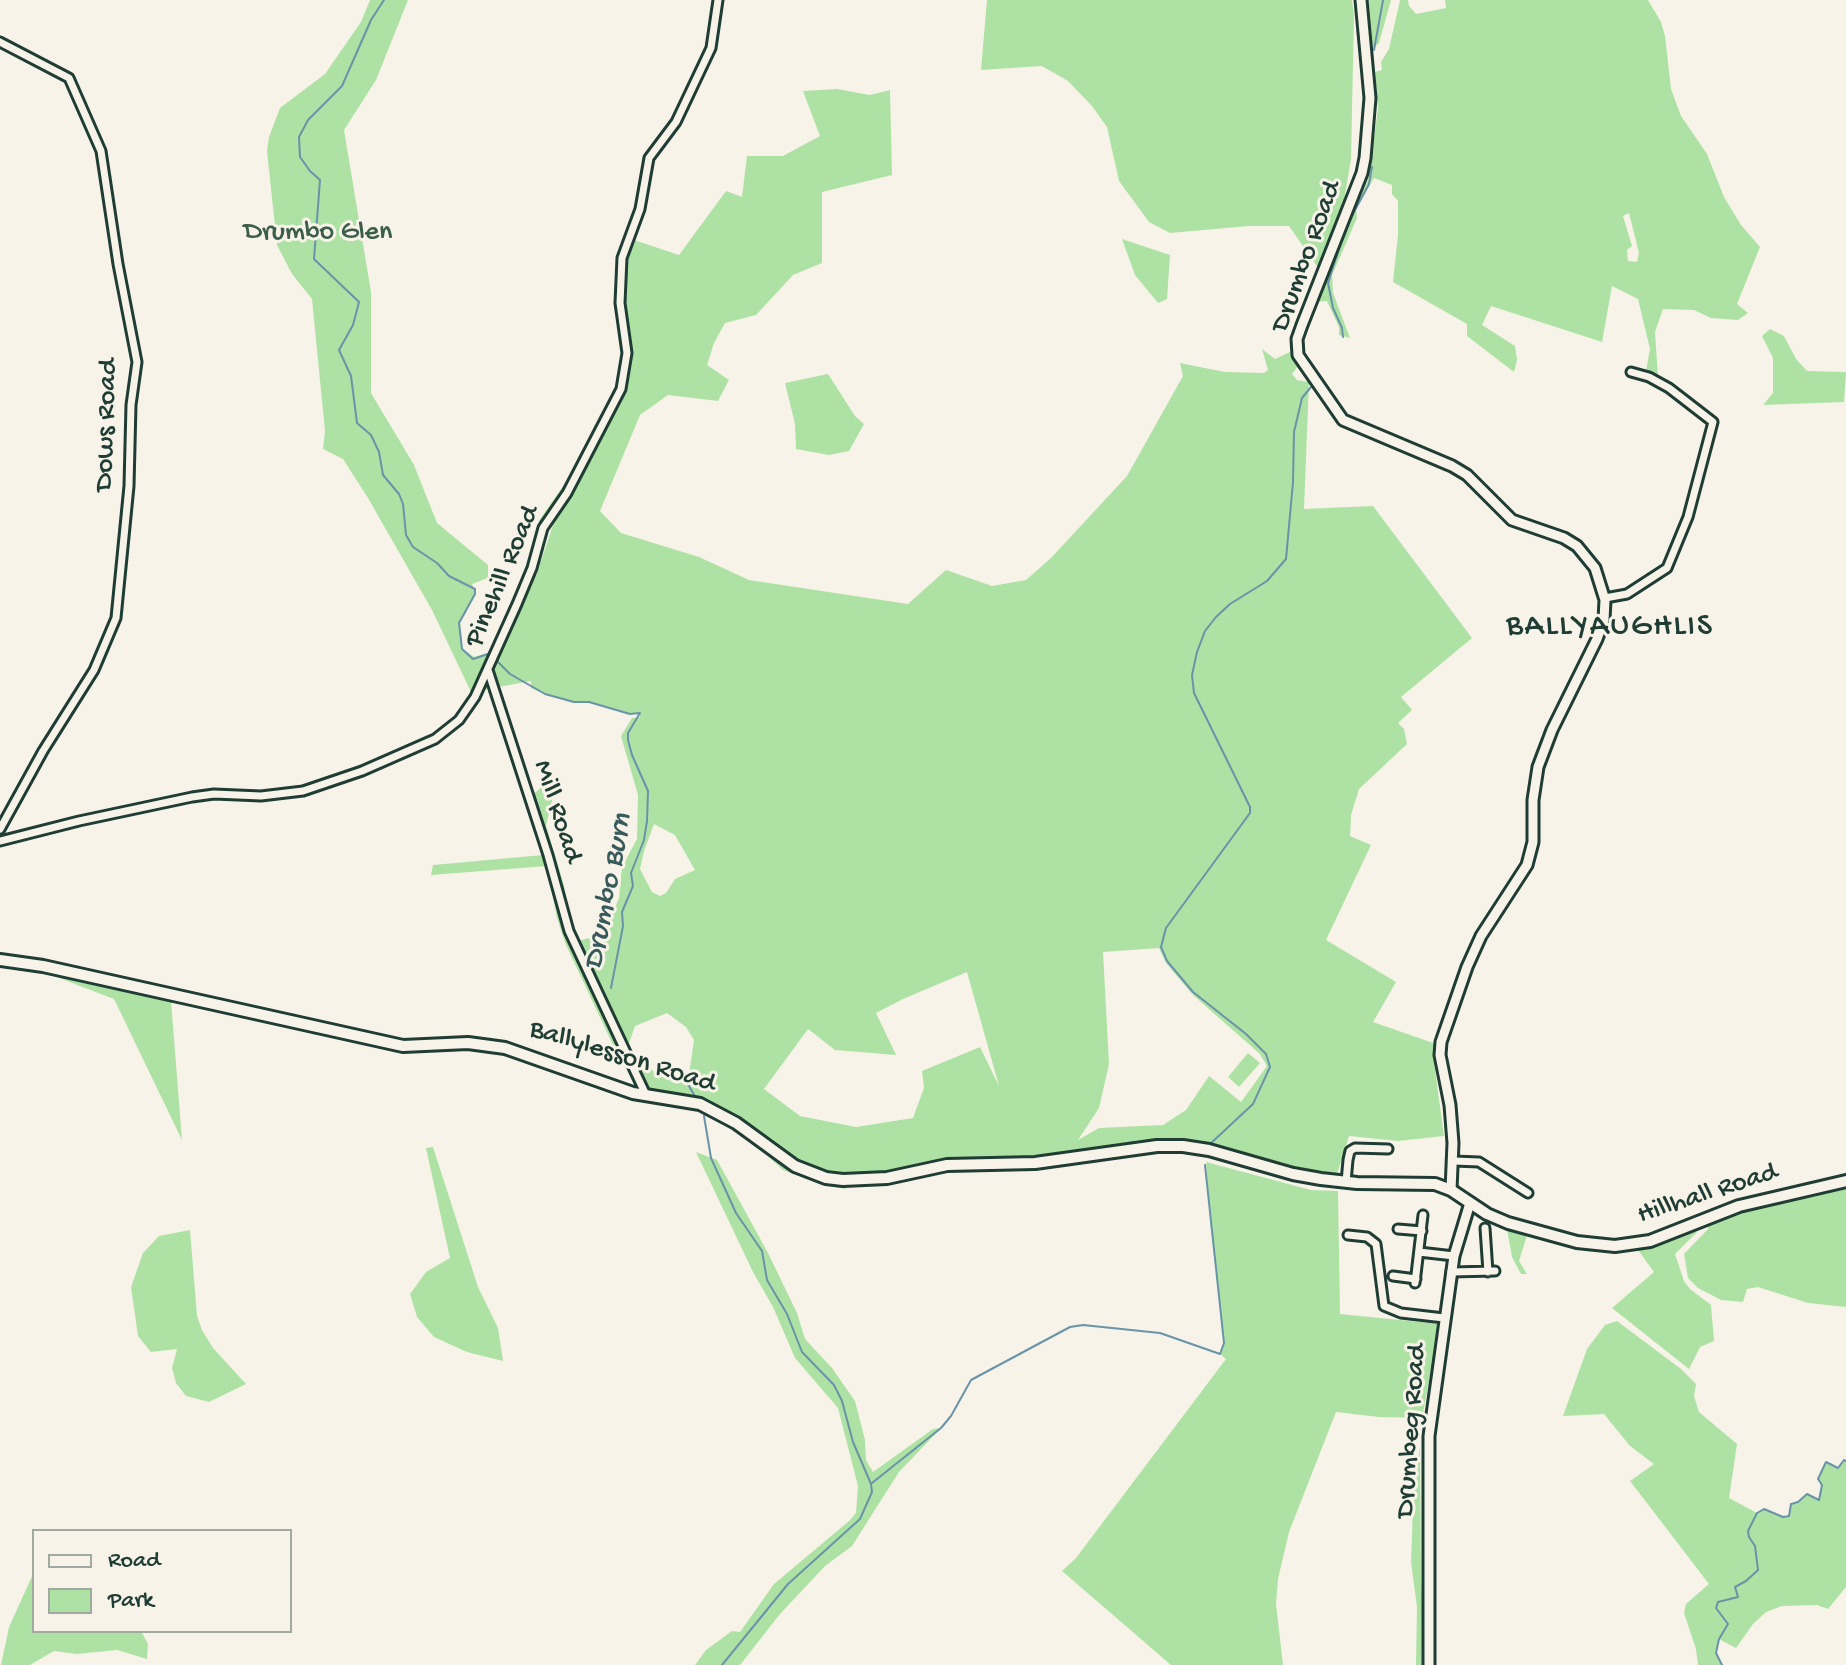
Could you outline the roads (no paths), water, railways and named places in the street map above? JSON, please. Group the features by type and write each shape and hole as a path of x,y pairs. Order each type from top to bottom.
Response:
{"main road":[{"name":"Ballylesson Road","path":"0,960 43,966 403,1046 468,1043 505,1048 647,1097 685,1100 715,1111 795,1166 826,1178 887,1178 947,1165 1035,1163 1157,1146 1209,1150 1293,1174 1346,1182 1422,1183 1451,1190"},
{"name":"Hillhall Road","path":"1451,1190 1487,1214 1508,1223 1577,1242 1615,1246 1650,1241 1739,1206 1846,1181"}],"street":[{"name":"Pinehill Road","path":"0,841 192,797 279,795 326,784 435,739 468,708 532,568 543,528 567,493 621,389 627,353 620,303 622,258 640,209 649,158 679,116 711,48 718,0"},
{"name":"Drumbo Road","path":"1361,0 1370,98 1365,158 1297,339 1298,355 1343,420 1452,466 1467,475 1512,520 1564,538 1577,546 1595,568 1605,598"},
{"name":"Dows Road","path":"0,42 69,78 101,151 137,362 131,405 128,494 116,618 94,670 43,751 0,829"},
{"path":"1451,1190 1454,1161 1450,1105 1440,1055 1441,1042 1481,936 1527,865 1533,842 1533,800 1538,767 1552,730 1597,639 1604,620 1605,598 1627,594 1667,568 1688,517 1713,422 1669,388 1631,372"},
{"name":"Mill Road","path":"489,666 569,931 647,1097"},
{"path":"1346,1182 1350,1151 1355,1148 1388,1149"},
{"path":"1454,1161 1479,1162 1528,1193"},
{"name":"Drumbeg Road","path":"1429,1665 1428,1454 1451,1272 1470,1203"},
{"path":"1393,1276 1416,1281 1423,1215"},
{"path":"1451,1272 1492,1271 1485,1228"},
{"path":"1398,1229 1422,1231"},
{"path":"1348,1235 1367,1237 1376,1244 1384,1306 1389,1310 1444,1318"},
{"path":"1419,1252 1454,1256"}],"waterway":[{"name":"Drumbo Burn","path":"384,0 371,20 342,86 308,120 299,137 300,157 320,180 314,259 359,302 353,325 339,350 351,376 357,423 371,435 379,452 383,475 399,494 406,535 413,547 437,563 449,576 475,589 459,623 462,649 473,659 488,654 491,656"},
{"path":"1374,50 1383,0"},
{"path":"1343,337 1328,283 1346,227 1369,184 1372,167"},
{"path":"1210,1144 1253,1104 1270,1067 1266,1054 1246,1034 1193,992 1167,961 1161,947 1166,928 1250,813 1250,807 1194,693 1192,675 1205,631 1216,617 1230,604 1267,581 1286,559 1294,432 1302,398 1311,387"},
{"name":"Drumbo Burn","path":"496,660 510,674 545,694 630,714 640,713 628,733 628,740 648,791 647,821 644,840 631,873 633,886 622,912 623,926 611,988"},
{"name":"Drumbo Burn","path":"683,1076 696,1098"},
{"name":"Drumbo Burn","path":"704,1116 711,1158 736,1213 762,1251 767,1280 787,1314 802,1352 834,1385 842,1401 872,1492 860,1519 788,1584 722,1665"},
{"path":"872,1483 941,1428 971,1380 1070,1327 1083,1325 1160,1333 1220,1354 1224,1343 1205,1165"},
{"path":"1722,1665 1716,1653 1719,1639 1728,1624 1716,1608 1718,1602 1738,1597 1735,1587 1758,1570 1755,1546 1748,1531 1757,1513 1764,1509 1783,1517 1789,1516 1791,1504 1807,1494 1819,1500 1822,1485 1818,1479 1826,1462 1838,1468 1846,1461"}],"district":[{"name":"BALLYAUGHLIS","path":"1610,628"}],"park label":[{"name":"Drumbo Glen","path":"318,234"}]}
